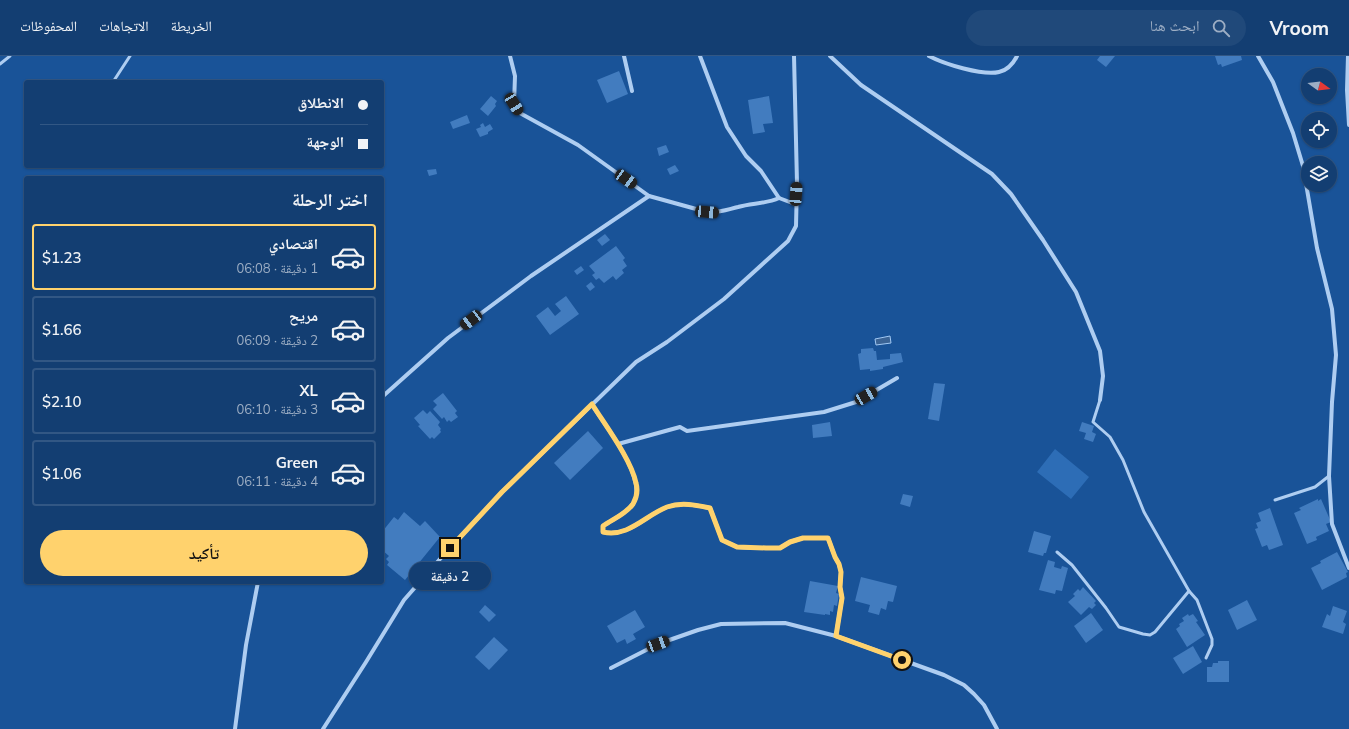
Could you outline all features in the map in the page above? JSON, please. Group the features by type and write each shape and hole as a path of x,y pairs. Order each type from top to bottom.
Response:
{"street":[{"path":"510,56 515,76 514,104 518,112 578,145 649,196 707,212 716,213 738,206 762,203 779,198"},
{"path":"624,56 632,91"},
{"path":"700,56 727,127 746,156 760,171 779,198 795,204"},
{"path":"323,729 404,600 440,558 502,492 636,362 667,342 724,299 788,241 796,226 795,204 797,183 794,56"},
{"path":"830,56 861,85 992,174 1011,194 1043,240 1076,292 1100,351 1103,376 1100,400"},
{"path":"929,56 936,60 966,69 988,73 1000,72 1009,68 1014,63 1017,56"},
{"path":"1258,56 1273,82 1290,126 1303,166 1317,248 1332,309 1336,354 1332,402 1329,476 1332,524 1349,568"},
{"path":"1348,56 1347,90 1349,125"},
{"path":"384,395 448,338 531,276 649,196"},
{"path":"618,444 680,428 687,431 824,412 856,402 897,378"},
{"path":"592,404 618,444 637,483 636,499 632,505 624,513 603,526 603,532 610,534 640,525 655,513 668,507 681,504 693,504 710,508 722,540 737,547 780,548 790,542 803,538 828,538 841,572 840,587 842,598 836,636"},
{"path":"235,729 246,645 258,584"},
{"path":"611,668 658,644 698,630 721,624 785,623 836,636 944,675 964,685 974,694 984,705 997,729"}],"lane":[{"path":"0,64 10,56"},
{"path":"113,80 130,56"},
{"path":"1100,400 1093,422 1110,437 1123,460 1144,512 1189,591 1197,600 1212,639 1212,645 1206,658"},
{"path":"1275,500 1315,487 1329,476"},
{"path":"1057,552 1072,565 1119,627 1150,635 1155,632 1189,591"}],"shaded area":[{"path":"890,336 891,343 876,345 875,339"},
{"path":"1055,449 1089,477 1071,499 1037,472"}],"building":[{"path":"1100,56 1115,56 1106,67 1097,60"},
{"path":"1215,56 1241,56 1242,60 1222,67 1221,64 1218,65"},
{"path":"619,71 628,94 607,103 597,80"},
{"path":"491,96 497,101 495,104 496,106 488,116 480,109"},
{"path":"769,96 773,123 763,124 765,132 753,134 748,100"},
{"path":"467,115 470,123 453,129 450,122"},
{"path":"483,123 485,127 490,124 493,129 488,132 488,134 480,137 476,129 481,127 480,125"},
{"path":"666,145 669,152 659,156 657,148"},
{"path":"675,165 679,171 670,175 667,169"},
{"path":"436,169 437,174 429,176 427,170"},
{"path":"605,234 610,240 602,246 597,240"},
{"path":"616,246 625,258 623,260 627,266 622,270 624,273 616,280 613,276 604,283 599,278 596,280 592,275 595,273 589,266"},
{"path":"581,266 584,270 577,275 574,271"},
{"path":"591,282 595,287 590,291 586,286"},
{"path":"566,296 579,314 550,335 536,316 548,307 555,316 561,311 555,304"},
{"path":"873,348 874,351 876,351 877,360 890,359 890,354 901,353 903,362 883,367 883,369 870,371 870,369 860,370 858,354 861,353 861,349"},
{"path":"934,383 945,384 939,421 928,419"},
{"path":"443,393 457,411 455,413 458,417 451,422 449,420 447,422 444,417 442,419 433,409 437,405 433,401"},
{"path":"423,410 427,414 430,411 440,422 438,425 441,432 434,439 432,437 430,439 418,426 420,425 414,418"},
{"path":"830,422 832,436 813,438 812,425"},
{"path":"1082,422 1094,426 1092,432 1096,434 1093,442 1084,439 1086,433 1079,431"},
{"path":"588,431 603,448 570,480 554,463"},
{"path":"903,494 913,496 910,507 900,504"},
{"path":"1318,499 1318,501 1321,499 1331,522 1326,524 1329,531 1316,537 1317,540 1307,544 1294,513 1301,510 1299,508"},
{"path":"1270,508 1283,545 1269,550 1267,545 1262,547 1255,529 1258,528 1256,523 1261,521 1258,513"},
{"path":"404,512 420,526 425,521 440,537 405,580 387,565 389,562 386,559 389,556 384,552 384,530 394,517 398,520"},
{"path":"1034,531 1051,536 1046,553 1044,553 1043,556 1028,552"},
{"path":"1337,552 1348,572 1346,573 1347,577 1322,590 1311,568 1321,563 1320,561"},
{"path":"1048,560 1055,562 1054,567 1061,569 1062,566 1068,568 1062,591 1056,590 1055,594 1039,590"},
{"path":"861,577 897,586 893,602 888,601 886,610 881,608 879,615 868,612 870,605 855,601"},
{"path":"810,581 838,586 836,593 839,594 837,606 834,605 833,612 830,611 830,615 804,612"},
{"path":"1083,587 1096,601 1094,603 1096,605 1092,609 1089,607 1081,615 1068,602 1075,596 1073,594 1078,589 1080,591"},
{"path":"1247,600 1257,620 1237,630 1228,610"},
{"path":"485,605 496,615 489,622 479,612"},
{"path":"1333,606 1347,611 1343,622 1346,624 1343,634 1322,627 1327,614 1330,616"},
{"path":"635,610 645,627 633,634 636,639 627,644 625,639 617,643 607,626"},
{"path":"1091,613 1103,630 1086,643 1074,626"},
{"path":"1188,614 1189,616 1193,614 1198,621 1196,622 1205,635 1187,647 1176,629 1180,626 1179,624 1184,621 1182,618"},
{"path":"494,637 508,650 489,670 475,657"},
{"path":"1193,646 1202,662 1183,674 1173,658"},
{"path":"1218,661 1229,661 1229,682 1207,682 1207,667 1212,667 1213,663 1218,663"}],"route":[{"path":"450,548 502,492 592,404 618,444 637,483 636,499 632,505 624,513 603,526 603,532 610,534 625,530 640,525 655,513 668,507 681,504 693,504 710,508 722,540 737,547 780,548 790,542 803,538 828,538 841,572 840,587 842,598 836,636 902,660"}]}
